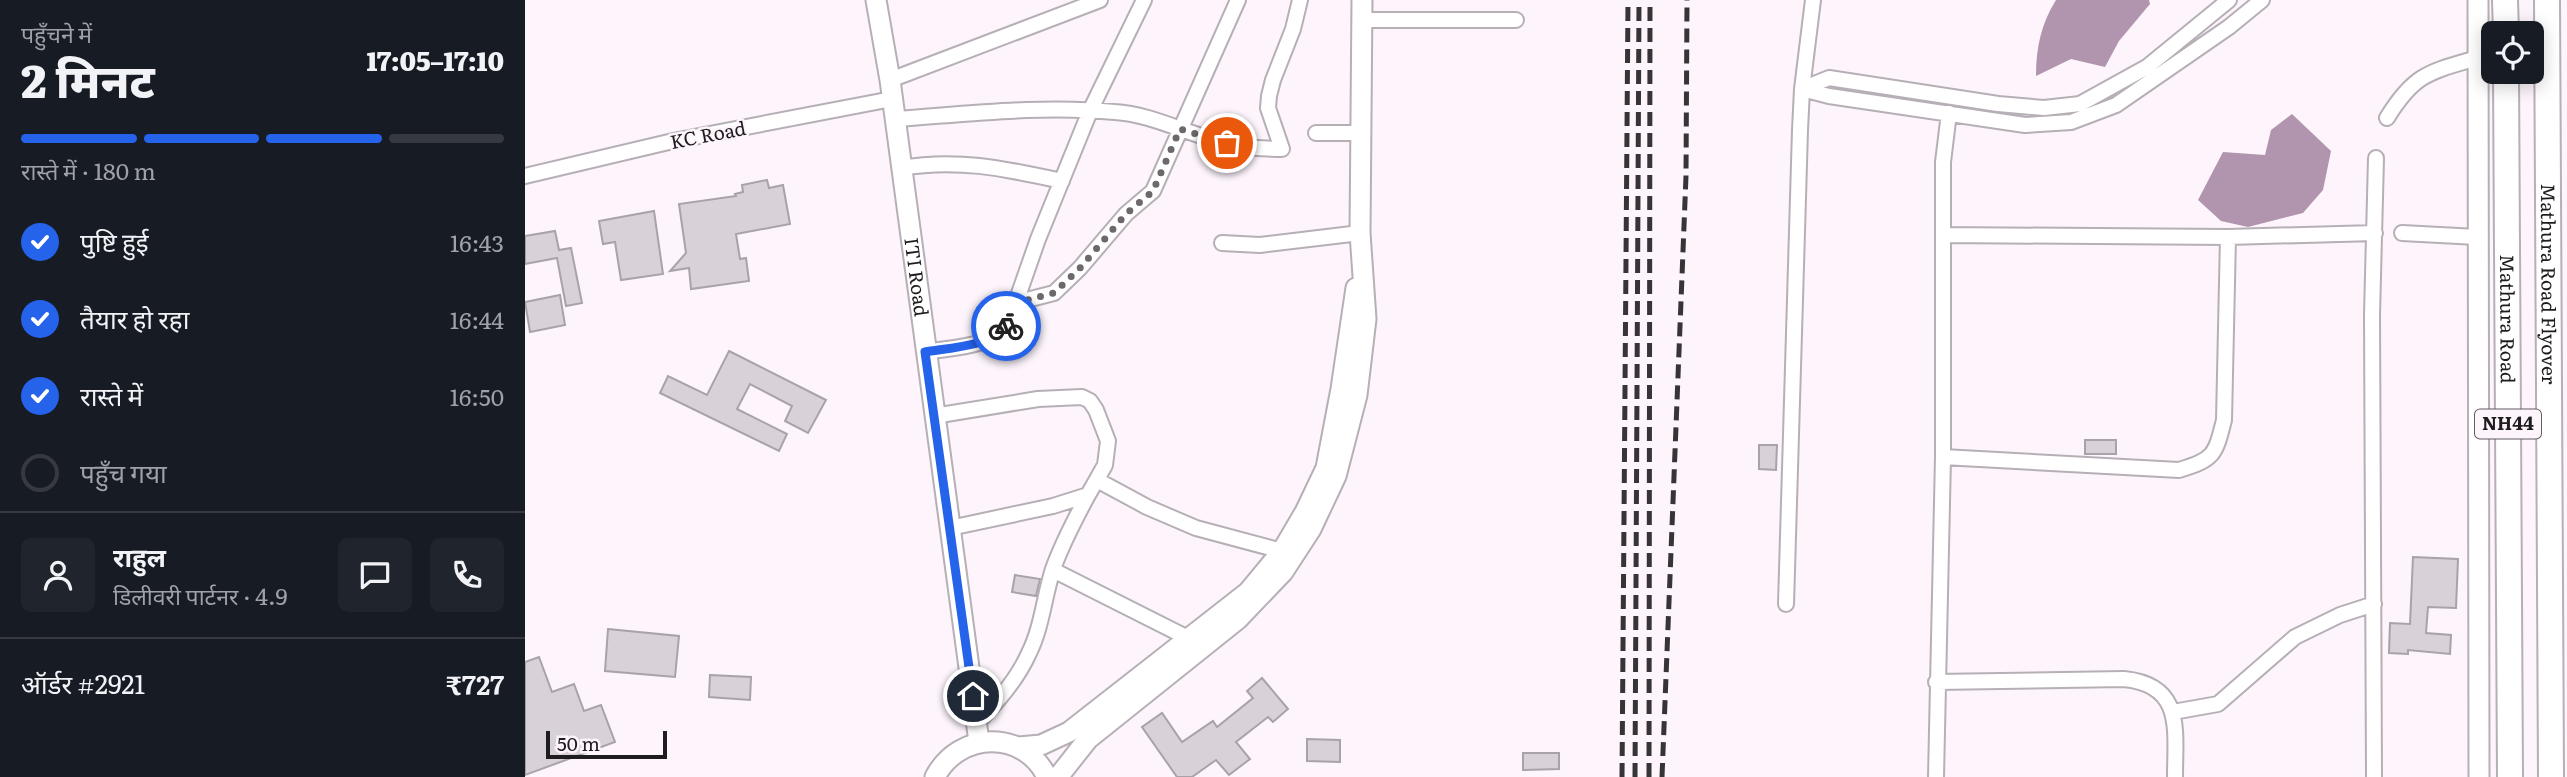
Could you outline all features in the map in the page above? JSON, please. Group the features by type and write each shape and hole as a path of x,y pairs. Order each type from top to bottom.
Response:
{"highway":[{"path":"2505,0 2505,21"},
{"name":"Mathura Road Flyover","path":"2547,0 2551,777"},
{"name":"Mathura Road","path":"2506,84 2510,777"}],"street":[{"name":"ITI Road","path":"867,0 879,20"},
{"name":"ITI Road","path":"876,0 896,119 978,733"},
{"name":"KC Road","path":"525,176 891,89 1100,0"},
{"path":"925,352 983,341 1003,332 1090,111 1144,0"},
{"path":"1016,303 1054,293 1080,268 1126,214 1153,191 1238,0"},
{"path":"896,119 1026,110 1116,112 1142,116 1245,147 1282,149 1268,108 1269,96 1293,29 1300,0"},
{"path":"1058,777 1089,739 1238,619 1283,572 1311,529 1336,476 1357,395 1366,319 1360,233 1362,0"},
{"path":"1786,604 1802,89 1813,0"},
{"path":"1802,89 1829,78 1998,104 2044,108 2080,104 2147,66 2228,0"},
{"path":"1802,89 1829,96 2025,125 2071,122 2116,105 2229,27 2262,0"},
{"path":"2478,0 2479,777"},
{"path":"1362,20 1516,20"},
{"path":"2387,118 2402,94 2428,72 2476,58"},
{"path":"1936,777 1943,457 1943,162 1949,113"},
{"path":"1316,134 1361,133"},
{"path":"2374,777 2372,315 2376,158"},
{"path":"901,168 942,163 965,164 1062,181"},
{"path":"1222,243 1260,245 1360,233"},
{"path":"1943,235 2228,237 2375,233"},
{"path":"2402,233 2477,237"},
{"path":"1943,457 2179,470 2205,462 2218,447 2224,420 2228,237"},
{"path":"978,733 987,740 1019,747 1041,745 1069,732 1248,592 1282,551 1326,468 1361,262"},
{"path":"934,416 1038,399 1082,397 1090,401 1096,410 1108,441 1105,465 1072,525 1053,570 1037,635 1029,654 978,733 968,745 944,763 935,776"},
{"path":"1097,480 1147,507 1196,528 1282,551"},
{"path":"950,528 1053,506 1088,495"},
{"path":"1053,570 1189,639"},
{"path":"2173,712 2218,704 2295,636 2340,615 2374,604"},
{"path":"1936,682 2143,681 2161,691 2173,712 2175,777"},
{"path":"1019,747 1029,753 1047,777"}],"shaded area":[{"path":"2056,0 2149,0 2150,4 2119,41 2105,67 2071,59 2036,76 2040,36"},
{"path":"2292,114 2331,151 2323,190 2303,213 2248,227 2221,221 2198,200 2223,152 2265,155 2271,130"}],"building":[{"path":"767,180 769,188 783,185 790,224 736,234 740,259 746,258 749,281 691,289 689,268 670,271 686,253 679,204 736,196 735,194 743,192 742,185"},
{"path":"654,211 663,274 621,280 615,242 603,244 599,221"},
{"path":"555,231 559,250 571,248 582,303 566,306 557,258 525,264 525,236"},
{"path":"560,295 565,325 530,332 525,302"},
{"path":"729,351 826,400 808,433 785,421 792,406 750,384 737,409 787,434 779,451 660,393 668,376 707,395"},
{"path":"2085,440 2116,440 2116,454 2085,454"},
{"path":"1759,445 1777,445 1776,470 1759,469"},
{"path":"2413,557 2458,559 2456,608 2428,607 2426,633 2451,635 2450,654 2408,650 2408,654 2389,653 2390,623 2410,624"},
{"path":"1015,575 1040,579 1036,596 1012,592"},
{"path":"608,629 679,636 675,677 605,671"},
{"path":"539,657 552,692 574,684 584,711 601,705 615,742 525,775 525,662"},
{"path":"710,675 751,677 750,700 709,697"},
{"path":"1262,678 1288,709 1273,722 1268,717 1236,742 1250,759 1229,775 1216,760 1192,777 1177,777 1142,727 1162,713 1182,742 1213,721 1217,727 1253,698 1247,691"},
{"path":"1307,739 1340,740 1340,762 1307,761"},
{"path":"1523,753 1559,753 1559,769 1523,770"}],"railway":[{"path":"1622,777 1628,0"},
{"path":"1635,777 1639,0"},
{"path":"1649,777 1650,0"},
{"path":"1662,777 1686,176 1687,0"}],"way so far":[{"path":"1006,326 1016,303 1054,293 1080,268 1126,214 1153,191 1180,129 1227,143"}],"route":[{"path":"973,696 925,352 983,341 1003,332 1006,326"}]}
